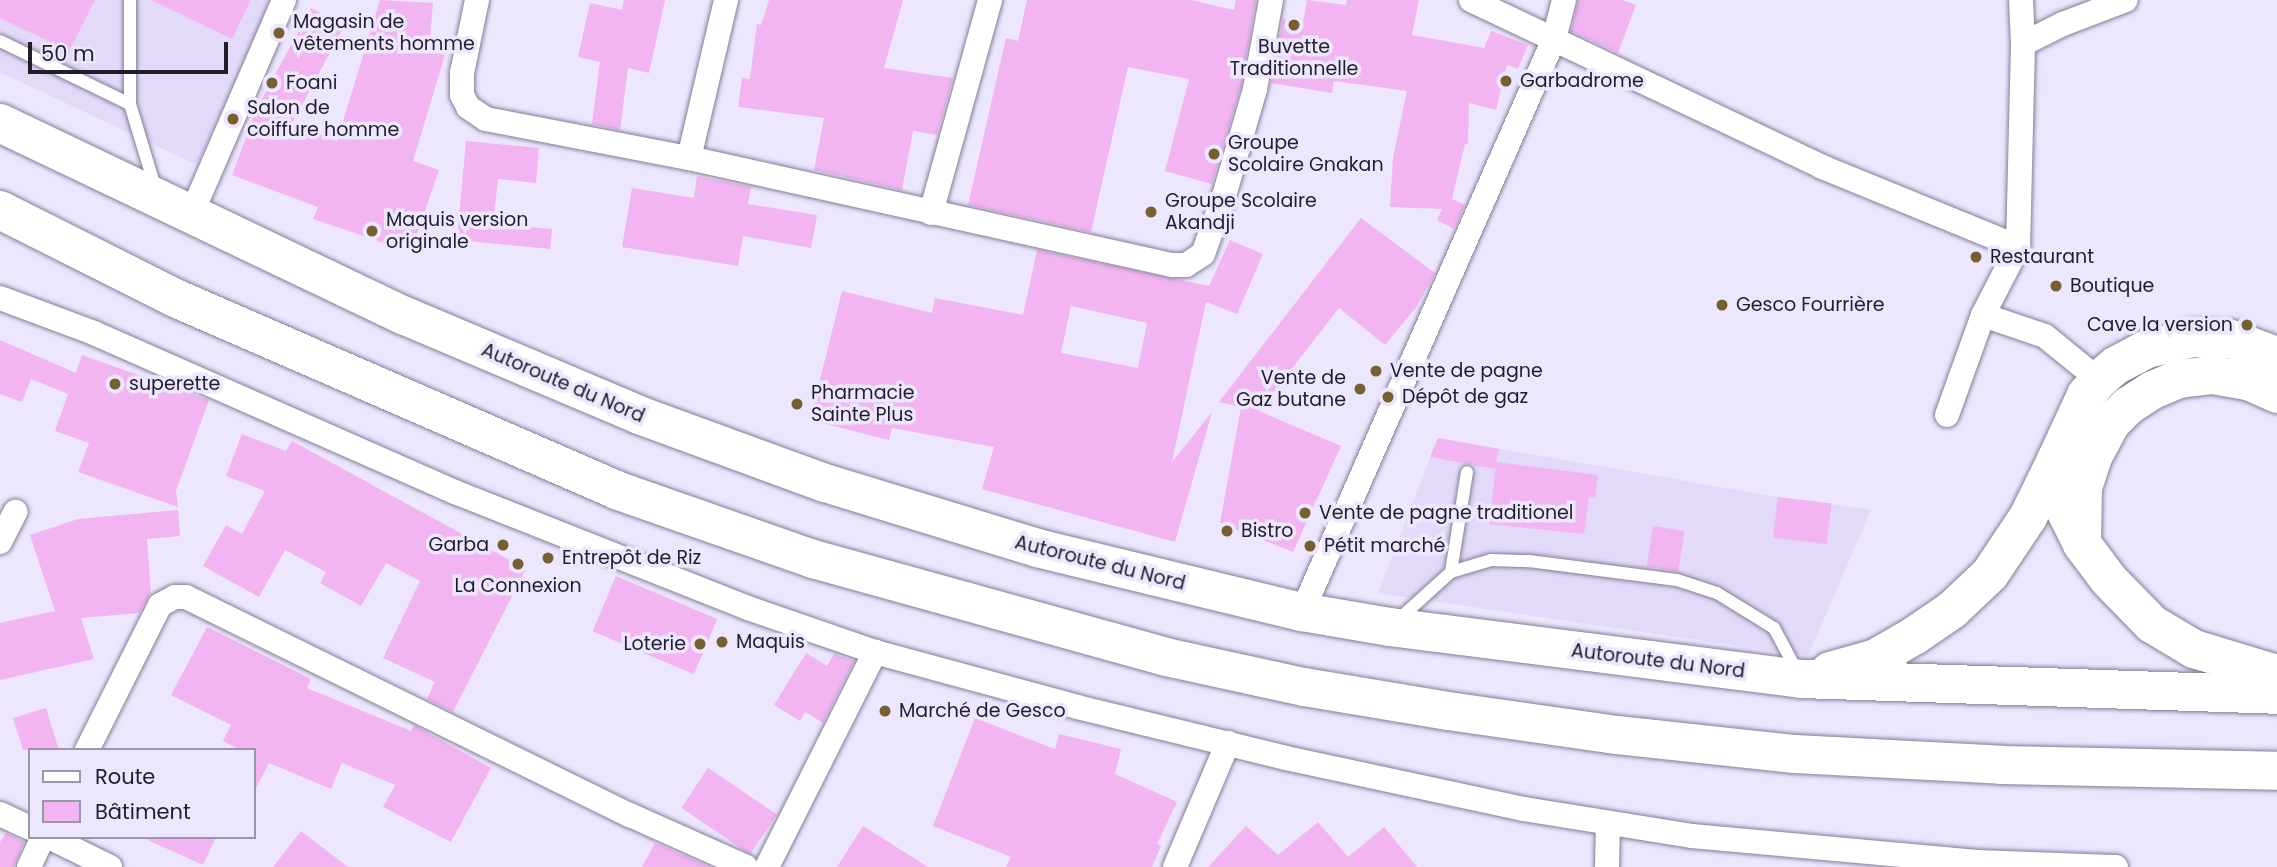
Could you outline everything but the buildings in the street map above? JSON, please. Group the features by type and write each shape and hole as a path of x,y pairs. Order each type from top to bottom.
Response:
{"main road":[{"name":"Autoroute du Nord","path":"0,123 405,316 639,415 825,483 1037,548 1301,612 1390,627 1801,679 2277,695"},
{"path":"7,217 174,298 616,490 813,559 934,595 1166,657 1304,687 1448,711 1617,735 1795,754 2002,765 2277,771"},
{"path":"1801,679 1876,658 1952,610 1990,574 2028,517 2087,395 2115,366 2147,349 2193,338 2231,339 2277,356"},
{"path":"2082,544 2083,488 2094,455 2111,423 2128,406 2153,390 2179,379 2213,375 2248,381 2277,394"},
{"path":"2056,460 2064,508 2082,544 2109,580 2152,624 2194,649 2277,674"},
{"path":"2002,765 2123,785 2277,796"}],"street":[{"path":"175,208 284,0"},
{"path":"477,0 462,73 462,95 468,107 486,119 689,158 1157,264 1186,265 1203,254 1216,219 1255,89 1271,0"},
{"path":"689,158 726,0"},
{"path":"931,213 990,0"},
{"path":"1471,0 1822,167 2018,247"},
{"path":"1301,612 1554,39 1564,0"},
{"path":"1947,415 1983,315 2018,247 2024,44 2021,0"},
{"path":"2024,44 2063,24 2126,0"},
{"path":"0,298 94,333 349,446 581,544 748,608 875,652 1077,707 1524,809 1692,836 1977,865 2116,867"},
{"path":"1983,315 2046,336 2099,380"},
{"path":"0,542 15,512"},
{"path":"88,748 160,605 175,597 186,597 630,815 746,867"},
{"path":"767,867 875,652"},
{"path":"1175,867 1228,743"},
{"path":"0,814 28,827"},
{"path":"1607,867 1608,823"},
{"path":"29,867 42,839"},
{"path":"53,839 110,867"}],"lane":[{"path":"130,0 130,104 175,208"},
{"path":"0,41 130,104"},
{"path":"1451,572 1467,472"},
{"path":"1390,627 1451,572 1492,560 1529,561 1677,580 1737,603 1774,628 1801,679"}],"shaded area":[{"path":"0,0 273,0 197,165 0,72"},
{"path":"1438,438 1778,497 1871,510 1808,656 1378,593"}],"place":[{"name":"Buvette Traditionnelle","path":"1294,25"},
{"name":"Magasin de vêtements homme","path":"279,33"},
{"name":"Garbadrome","path":"1506,81"},
{"name":"Foani","path":"272,83"},
{"name":"Salon de coiffure homme","path":"233,119"},
{"name":"Groupe Scolaire Gnakan","path":"1214,154"},
{"name":"Groupe Scolaire Akandji","path":"1151,212"},
{"name":"Maquis version originale","path":"372,231"},
{"name":"Restaurant","path":"1976,257"},
{"name":"Boutique","path":"2056,286"},
{"name":"Gesco Fourrière","path":"1722,305"},
{"name":"Cave la version","path":"2247,325"},
{"name":"Vente de pagne","path":"1376,371"},
{"name":"superette","path":"115,384"},
{"name":"Vente de Gaz butane","path":"1360,389"},
{"name":"Dépôt de gaz","path":"1388,397"},
{"name":"Pharmacie Sainte Plus","path":"797,404"},
{"name":"Vente de pagne traditionel","path":"1305,513"},
{"name":"Bistro","path":"1227,531"},
{"name":"Garba","path":"503,545"},
{"name":"Pétit marché","path":"1310,546"},
{"name":"Entrepôt de Riz","path":"548,558"},
{"name":"La Connexion","path":"518,564"},
{"name":"Maquis","path":"722,642"},
{"name":"Loterie","path":"700,644"},
{"name":"Marché de Gesco","path":"885,711"}]}
